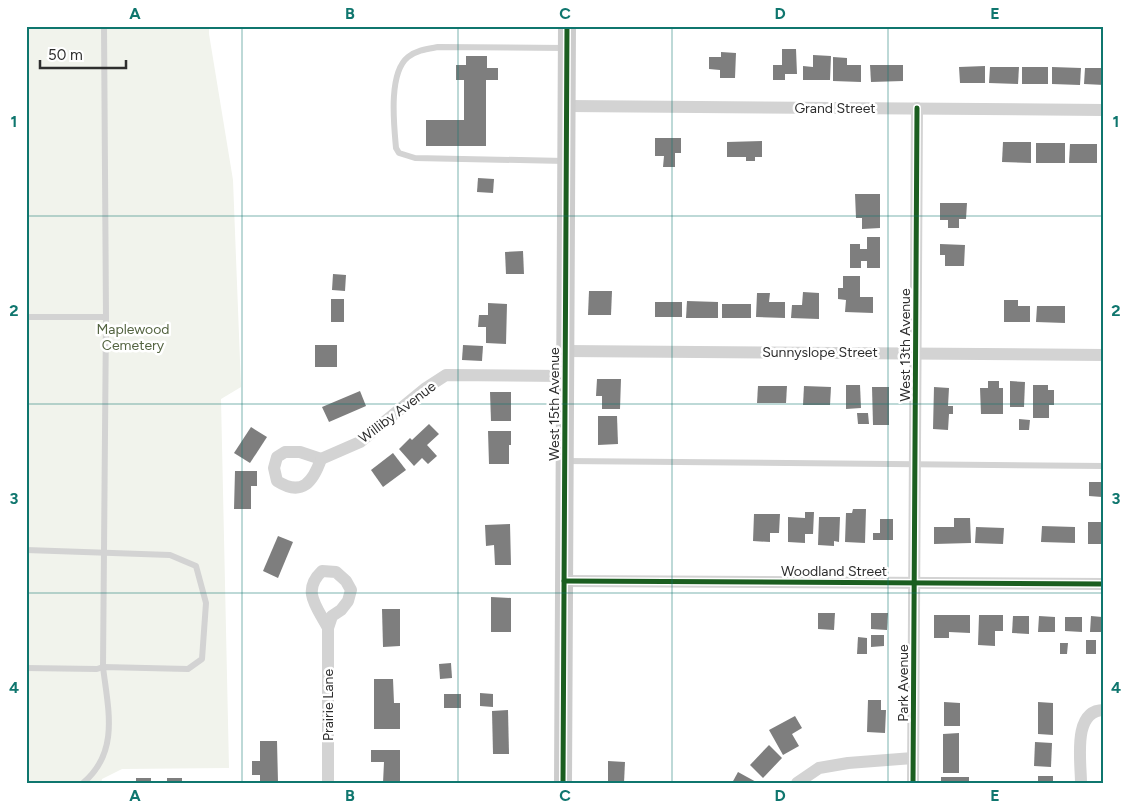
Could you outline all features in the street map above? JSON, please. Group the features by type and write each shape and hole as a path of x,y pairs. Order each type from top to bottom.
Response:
{"street":[{"name":"West 15th Avenue","path":"563,783 567,26"},
{"name":"Grand Street","path":"567,106 1104,110"},
{"name":"West 13th Avenue","path":"915,583 918,108"},
{"name":"Sunnyslope Street","path":"566,351 1104,355"},
{"name":"Williby Avenue","path":"321,460 360,442 426,388 446,375 565,376"},
{"name":"Woodland Street","path":"564,580 1104,584"},
{"name":"Park Avenue","path":"913,783 915,583"},
{"name":"Prairie Lane","path":"328,628 328,783"},
{"path":"1081,783 1081,730 1089,714 1096,710 1104,710"},
{"path":"797,783 820,768 848,763 914,758"}],"lane":[{"path":"83,783 94,774 104,757 109,723 103,667 106,316 104,26"},
{"path":"567,48 438,47 419,51 406,58 399,71 393,104 396,148 399,153 415,158 567,161"},
{"path":"26,317 106,316"},
{"path":"565,461 1104,466"},
{"path":"26,550 170,555 196,566 206,603 202,658 188,668 103,667 97,670 26,668"}],"green space":[{"name":"Maplewood Cemetery","path":"26,26 209,26 233,180 241,387 221,399 229,768 122,769 102,779 101,783 26,783"}],"building":[{"path":"782,49 796,49 797,74 785,74 785,80 773,80 773,65 782,65"},
{"path":"721,52 736,53 735,78 720,78 720,70 709,69 709,57 721,57"},
{"path":"813,55 831,56 830,80 803,80 803,66 813,67"},
{"path":"466,56 487,56 487,68 498,68 498,80 486,80 486,146 426,146 426,120 464,120 464,80 456,80 456,65 466,65"},
{"path":"833,57 847,58 847,65 861,65 861,82 833,81"},
{"path":"870,65 903,65 903,81 871,82"},
{"path":"985,66 985,83 960,83 959,67"},
{"path":"990,67 1019,67 1018,84 989,83"},
{"path":"1022,67 1048,67 1048,84 1022,84"},
{"path":"1052,67 1081,68 1080,85 1052,84"},
{"path":"1085,68 1104,68 1104,85 1084,84"},
{"path":"655,138 681,138 681,153 675,153 675,167 663,167 664,156 655,156"},
{"path":"762,141 762,157 755,157 755,161 746,161 746,157 727,157 727,142"},
{"path":"1003,142 1031,142 1031,163 1002,162"},
{"path":"1036,143 1065,143 1065,163 1036,163"},
{"path":"1070,144 1097,144 1097,163 1069,163"},
{"path":"478,178 494,179 493,193 477,192"},
{"path":"855,194 880,194 880,228 862,229 862,218 856,218"},
{"path":"940,203 967,203 966,219 959,219 959,228 948,228 948,220 940,220"},
{"path":"867,237 880,237 880,268 867,268 867,261 861,261 861,268 850,268 850,244 860,244 860,249 867,249"},
{"path":"940,244 965,245 964,266 945,266 945,255 940,255"},
{"path":"523,251 524,274 506,274 505,252"},
{"path":"333,274 346,275 345,291 332,290"},
{"path":"843,276 860,276 860,297 873,297 873,313 845,312 846,300 838,299 838,288 843,288"},
{"path":"589,291 612,291 611,315 588,315"},
{"path":"803,292 819,293 819,319 791,318 792,305 802,305"},
{"path":"757,293 770,293 769,302 785,302 785,318 756,317"},
{"path":"331,299 344,299 344,322 331,322"},
{"path":"1004,300 1018,300 1018,306 1030,306 1030,322 1004,322"},
{"path":"687,301 718,302 718,318 686,318"},
{"path":"655,302 682,302 682,317 655,317"},
{"path":"488,303 507,304 506,344 486,343 486,327 478,327 479,315 488,315"},
{"path":"722,304 751,304 751,318 722,318"},
{"path":"1037,306 1065,306 1065,323 1036,322"},
{"path":"315,345 337,345 337,367 315,367"},
{"path":"463,345 483,346 482,361 462,360"},
{"path":"597,379 621,379 620,409 602,409 602,396 596,396"},
{"path":"988,381 999,381 999,388 1003,388 1003,414 981,414 980,388 988,388"},
{"path":"1010,381 1025,382 1024,407 1010,407"},
{"path":"846,385 860,385 861,408 846,409"},
{"path":"1033,385 1048,385 1048,390 1054,390 1054,405 1049,405 1049,418 1033,418"},
{"path":"758,386 787,386 786,403 757,403"},
{"path":"804,386 831,387 830,405 803,405"},
{"path":"872,387 889,387 889,425 873,425"},
{"path":"934,387 949,388 948,406 953,406 953,414 949,414 948,430 933,429"},
{"path":"360,391 366,406 329,422 322,407"},
{"path":"490,392 511,392 511,421 491,421"},
{"path":"857,413 868,413 869,424 858,424"},
{"path":"598,416 617,416 618,444 598,445"},
{"path":"1019,419 1030,420 1029,430 1019,430"},
{"path":"429,424 439,434 427,445 437,456 428,464 422,458 414,466 399,449"},
{"path":"251,427 267,437 250,463 234,453"},
{"path":"488,431 511,431 509,464 489,464"},
{"path":"393,453 406,470 383,487 371,470"},
{"path":"235,471 257,471 257,486 251,486 251,509 234,509"},
{"path":"1089,482 1102,482 1102,497 1089,496"},
{"path":"853,509 866,509 865,543 845,542 846,513 852,513"},
{"path":"805,512 814,512 813,534 805,534 805,543 788,542 788,517 805,518"},
{"path":"754,514 780,514 779,533 770,533 770,542 753,541"},
{"path":"819,517 840,517 839,542 834,541 834,546 818,545"},
{"path":"954,518 970,518 971,543 934,544 934,527 954,527"},
{"path":"880,519 893,519 893,540 873,540 873,533 880,533"},
{"path":"1088,522 1104,522 1104,544 1088,544"},
{"path":"510,524 511,565 495,565 494,545 486,546 485,525"},
{"path":"1042,526 1075,527 1075,543 1041,542"},
{"path":"976,527 1004,528 1003,544 975,543"},
{"path":"278,536 293,542 278,578 263,571"},
{"path":"491,597 511,598 511,632 491,632"},
{"path":"382,609 400,609 400,646 383,647"},
{"path":"818,613 835,613 834,630 818,629"},
{"path":"871,613 888,613 887,630 871,629"},
{"path":"934,615 970,615 970,633 949,632 949,638 934,638"},
{"path":"979,615 1003,615 1003,631 995,631 995,646 978,645"},
{"path":"1013,616 1029,616 1029,634 1012,633"},
{"path":"1039,616 1055,617 1055,632 1038,632"},
{"path":"1091,616 1102,617 1102,632 1090,632"},
{"path":"1065,617 1082,617 1082,632 1065,631"},
{"path":"871,635 884,635 884,646 871,647"},
{"path":"858,637 867,638 867,654 857,654"},
{"path":"1086,640 1096,640 1096,654 1086,654"},
{"path":"1060,643 1068,643 1067,654 1060,654"},
{"path":"451,663 452,678 440,679 439,664"},
{"path":"374,679 393,679 394,703 400,703 400,729 374,729"},
{"path":"480,693 493,694 493,707 480,706"},
{"path":"444,694 461,694 461,708 444,708"},
{"path":"868,700 881,700 881,710 886,710 885,733 867,732"},
{"path":"944,702 960,703 960,726 944,726"},
{"path":"1038,702 1053,703 1053,735 1038,734"},
{"path":"508,710 509,754 493,754 492,711"},
{"path":"795,716 802,728 792,734 799,746 783,755 769,730"},
{"path":"959,733 959,773 943,773 943,734"},
{"path":"260,741 277,741 278,782 260,783 260,775 252,775 252,761 260,761"},
{"path":"1035,742 1052,743 1051,767 1034,766"},
{"path":"769,745 782,758 763,778 750,765"},
{"path":"371,750 400,750 400,783 383,783 384,762 371,762"},
{"path":"608,761 625,762 624,783 608,783"},
{"path":"738,772 758,783 732,783"},
{"path":"1038,776 1053,776 1053,783 1038,783"},
{"path":"941,777 969,777 969,783 941,783"},
{"path":"136,778 151,778 151,783 136,783"},
{"path":"167,778 182,778 182,783 167,783"}],"cycle path":[{"path":"563,783 567,26"},
{"path":"913,783 917,108"},
{"path":"564,581 1104,584"}]}
